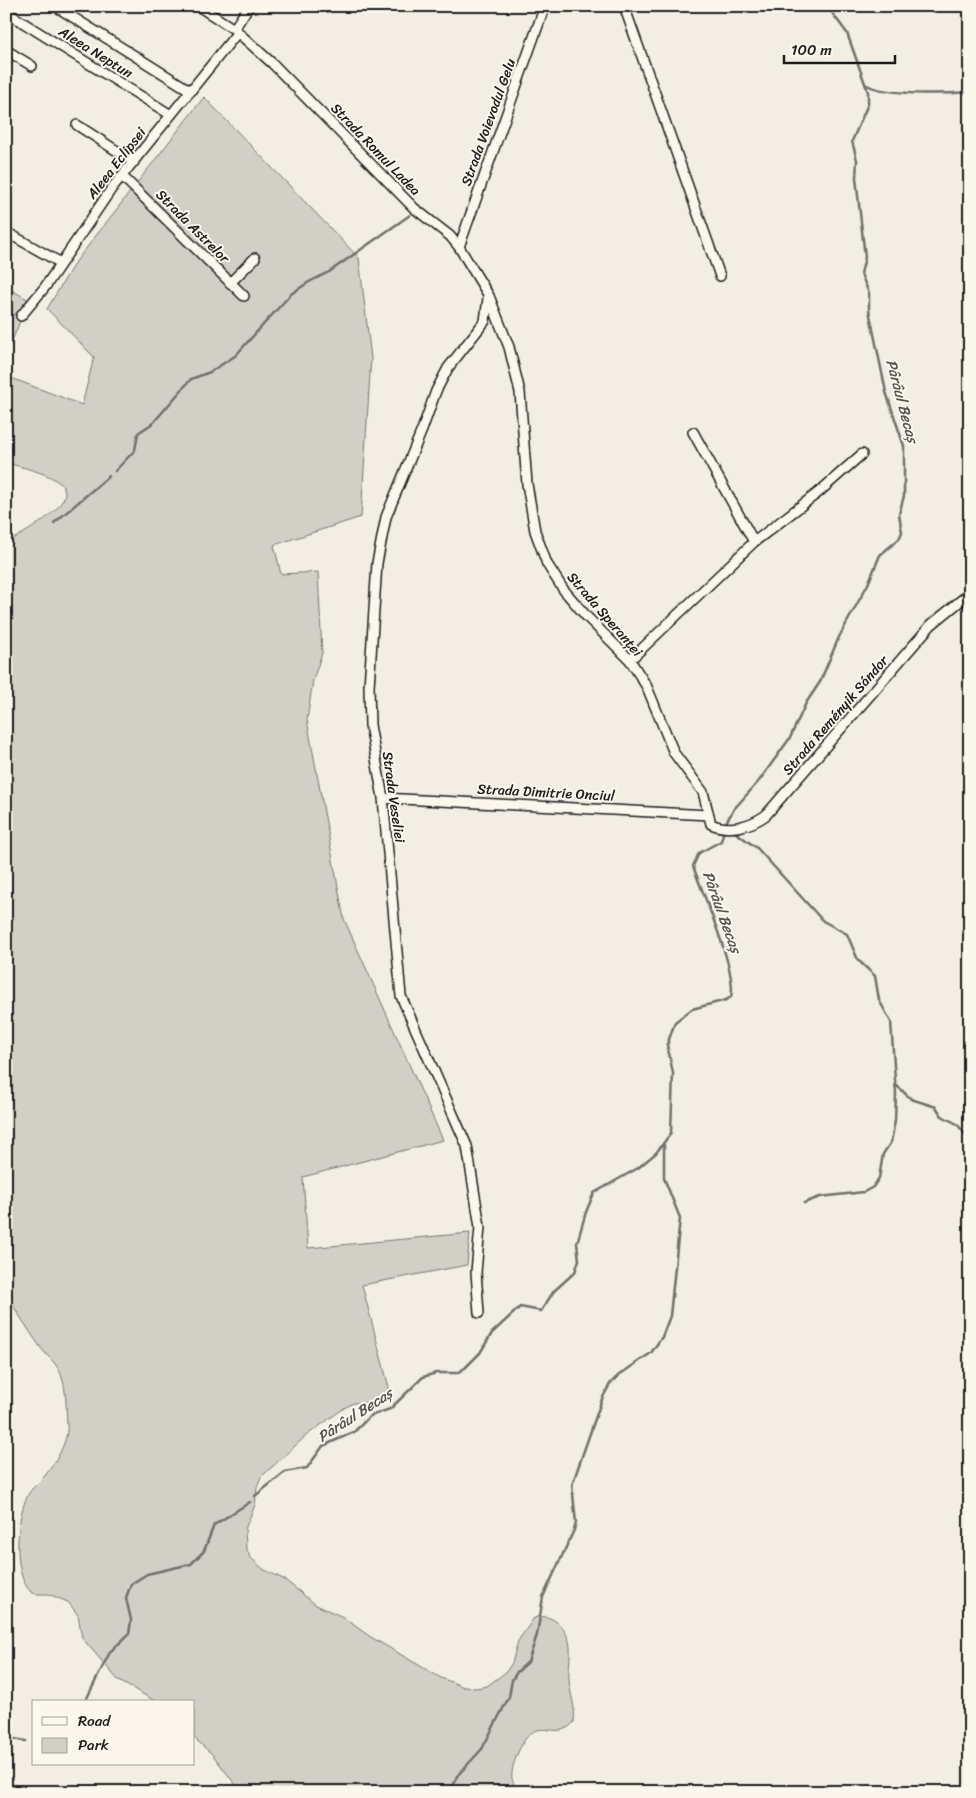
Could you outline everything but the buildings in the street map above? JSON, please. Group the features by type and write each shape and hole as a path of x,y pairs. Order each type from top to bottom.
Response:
{"street":[{"path":"55,6 191,91"},
{"path":"236,30 249,6"},
{"name":"Strada Voievodul Gelu","path":"459,247 545,6"},
{"path":"624,6 720,276"},
{"name":"Strada Romul Ladea","path":"205,8 236,30 308,97 414,208 450,236 459,247 489,296"},
{"name":"Aleea Neptun","path":"6,12 171,115"},
{"name":"Aleea Eclipsei","path":"21,316 122,176 191,91 236,30"},
{"path":"6,50 32,66"},
{"path":"77,125 134,162"},
{"name":"Strada Astrelor","path":"122,176 244,296"},
{"path":"6,232 61,263"},
{"path":"230,283 255,258"},
{"name":"Strada Speranței","path":"489,296 509,347 520,392 524,468 535,530 542,552 563,589 630,660 647,687 674,753 703,792 709,819"},
{"name":"Strada Veseliei","path":"479,1313 476,1272 480,1227 473,1168 468,1146 401,996 383,798 370,725 369,687 376,572 386,517 436,391 448,368 485,321 489,296"},
{"path":"692,432 754,542"},
{"path":"630,660 754,542 819,492 862,454"},
{"name":"Strada Reményik Sándor","path":"709,819 716,826 733,828 753,823 766,815 930,625 970,593"},
{"name":"Strada Dimitrie Onciul","path":"383,798 709,819"}],"green space":[{"path":"204,97 359,258 371,358 361,517 274,545 281,574 318,572 322,653 313,680 307,720 344,919 443,1140 303,1177 308,1248 470,1233 467,1265 362,1285 392,1399 381,1402 354,1403 344,1408 307,1435 261,1477 257,1487 255,1505 245,1529 246,1547 250,1557 263,1569 285,1580 316,1605 343,1617 369,1636 441,1678 464,1687 476,1688 487,1686 506,1672 512,1663 518,1641 534,1618 546,1617 556,1621 567,1635 570,1645 569,1680 574,1722 566,1728 559,1730 537,1730 530,1734 522,1744 512,1773 514,1784 520,1792 241,1792 213,1755 195,1739 195,1700 153,1700 119,1681 82,1638 78,1615 68,1602 48,1594 31,1592 25,1584 21,1573 18,1545 24,1504 29,1493 47,1473 60,1453 66,1438 67,1424 65,1388 61,1374 41,1348 6,1294 6,542 23,534 45,519 62,502 65,494 63,487 53,478 6,463 6,376 82,405 94,357 47,309 74,264"},
{"path":"6,287 29,300 6,355"}],"waterway":[{"name":"Pârâul Becaș","path":"725,824 734,809 759,781 790,738 806,703 820,682 839,637 868,584 880,555 899,539 902,532 899,514 904,496 904,446 886,392 869,310 869,293 861,274 865,257 856,178 857,160 852,141 868,104 868,92 847,33 827,6"},
{"path":"867,85 876,89 902,93 970,92"},
{"path":"115,471 135,450 138,433 153,423 191,379 210,372 235,356 291,294 329,272 410,215"},
{"path":"54,523 109,476"},
{"name":"Pârâul Becaș","path":"255,1496 285,1472 307,1468 323,1446 354,1432 370,1416 390,1409 423,1377 436,1373 457,1373 465,1368 480,1353 492,1333 520,1307 541,1311 554,1291 575,1272 579,1260 577,1243 594,1193 638,1168 656,1153 671,1133 673,1073 667,1045 675,1022 692,1009 731,997 732,985 725,952 693,866 699,853 721,841 724,830"},
{"path":"732,830 757,848 823,921 847,934 858,960 875,976 879,1000 891,1022 896,1094 895,1121 891,1142 883,1154 879,1178 873,1187 864,1192 820,1197 804,1203"},
{"path":"896,1085 911,1099 936,1107 942,1116 957,1124 970,1140"},
{"path":"451,1792 457,1776 482,1749 509,1697 512,1680 517,1672 528,1662 537,1635 543,1597 576,1523 572,1485 602,1399 610,1384 619,1375 651,1353 662,1337 670,1316 680,1218 664,1178 664,1145"},
{"path":"86,1700 110,1652 129,1634 131,1620 126,1598 131,1584 147,1574 191,1564 204,1551 214,1525 250,1502"},
{"path":"6,1741 14,1739 26,1741"}]}
